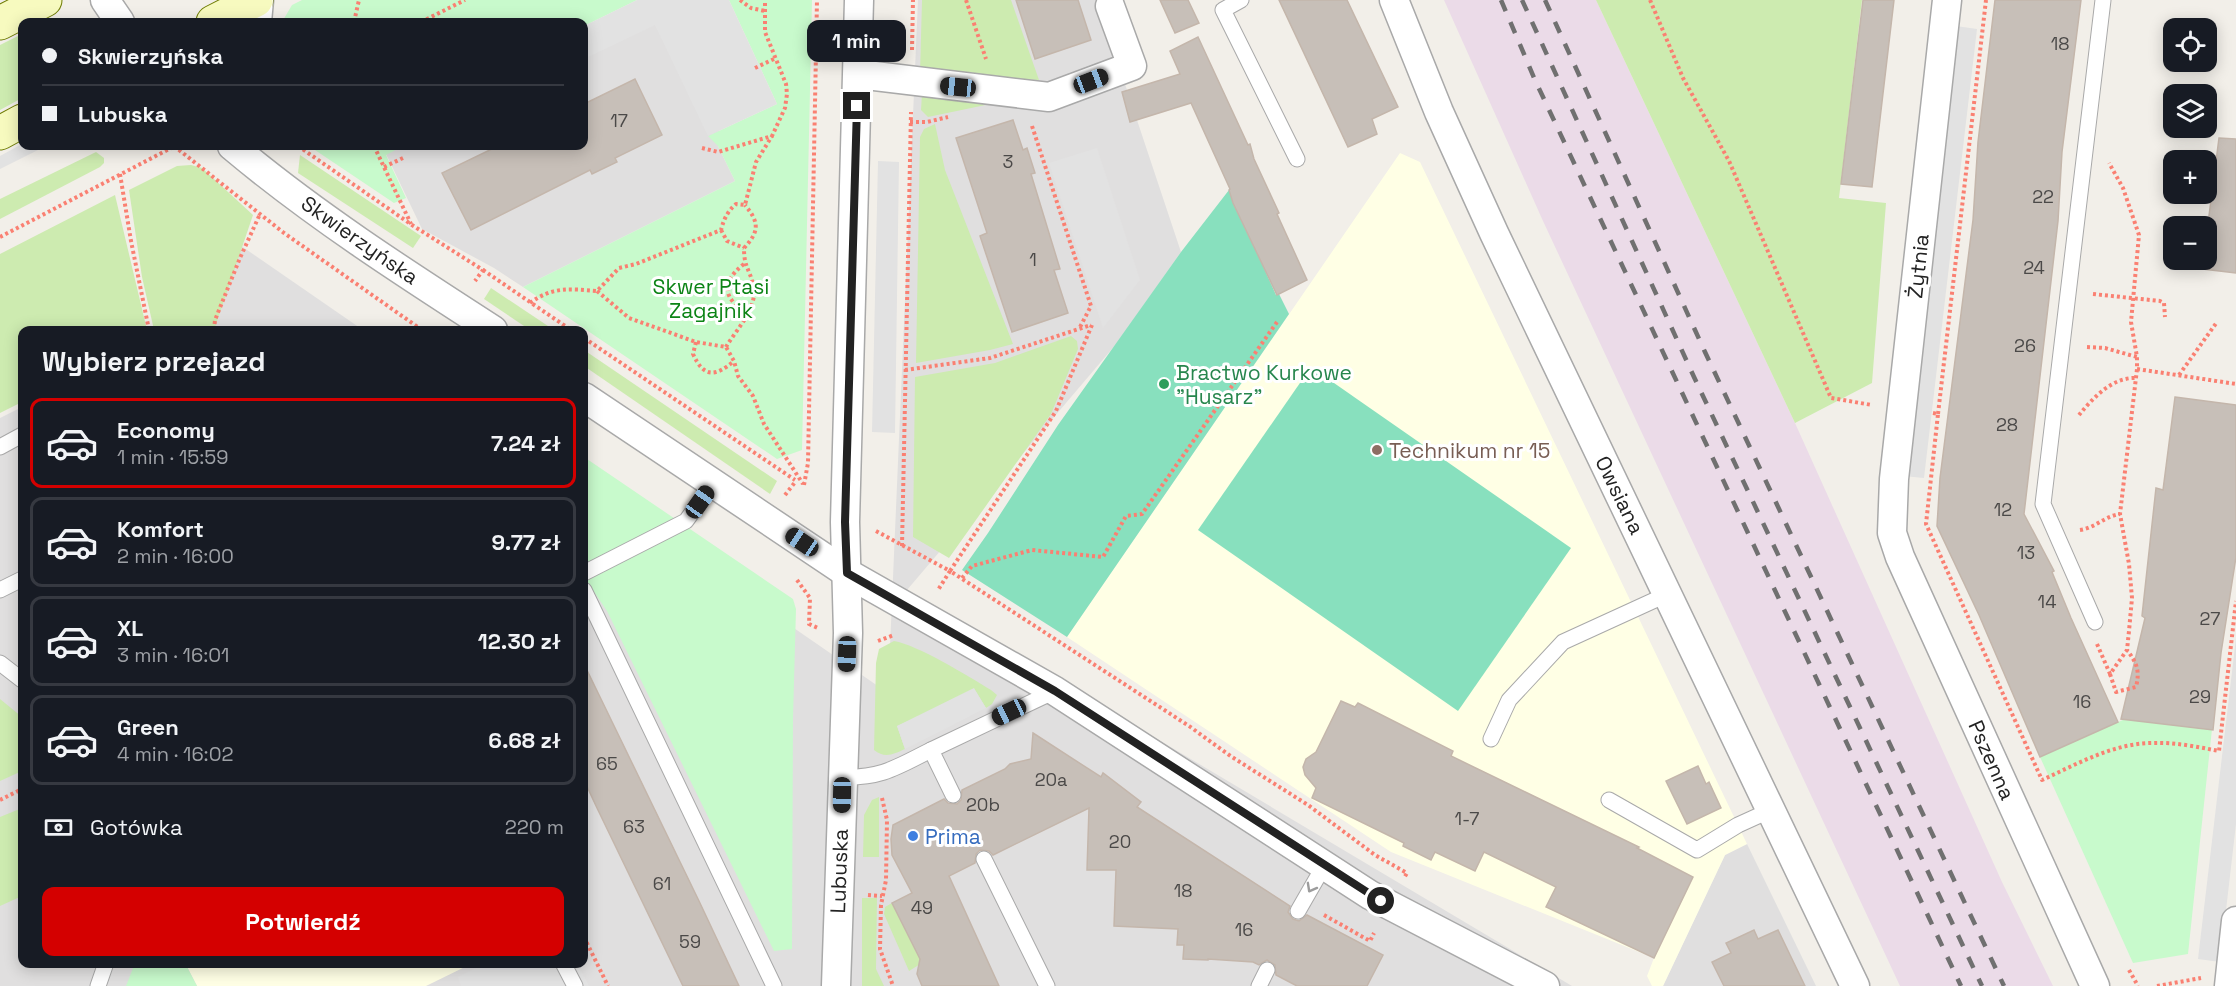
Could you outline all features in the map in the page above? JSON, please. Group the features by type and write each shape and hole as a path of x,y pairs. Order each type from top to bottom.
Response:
{"main road":[{"path":"0,23 45,0"},
{"path":"221,18 258,0"},
{"path":"0,133 18,123"}],"street":[{"path":"105,0 117,18"},
{"path":"257,18 258,0"},
{"name":"Lubuska","path":"836,986 848,633 845,522 859,0"},
{"name":"Owsiana","path":"1394,0 1439,112 1490,223 1855,986"},
{"name":"Żytnia","path":"1892,533 1894,479 1947,0"},
{"path":"858,74 1049,97 1132,66 1110,6"},
{"name":"Skwierzyńska","path":"242,150 259,157 350,236 487,326"},
{"path":"588,400 847,573 1055,691 1390,907 1465,943 1545,986"},
{"name":"Pszenna","path":"1892,533 1900,556 2095,986"},
{"path":"2229,986 2236,921"}],"lane":[{"path":"1241,0 1223,10 1297,159"},
{"path":"2095,622 2043,504 2103,0"},
{"path":"0,447 18,437"},
{"path":"588,571 687,521 714,483"},
{"path":"0,590 18,581"},
{"path":"1491,739 1509,700 1563,642 1668,594"},
{"path":"588,598 774,986"},
{"path":"0,663 18,677"},
{"path":"843,777 876,775 1055,691"},
{"path":"931,750 953,795"},
{"path":"1609,800 1697,850 1738,825 1771,810"},
{"path":"984,859 1047,986"},
{"path":"1300,907 1324,864"},
{"path":"98,986 104,968"},
{"path":"566,968 575,986"},
{"path":"1258,986 1267,970"}],"path":[{"path":"355,18 359,0"},
{"path":"429,18 465,0"},
{"path":"740,0 751,8 765,11"},
{"path":"726,347 752,309 755,293 753,282 744,264 744,248 756,230 756,221 745,205 756,162 786,108 786,84 765,33 765,0"},
{"path":"804,485 808,463 817,0"},
{"path":"902,546 913,0"},
{"path":"966,0 997,91"},
{"path":"1650,0 1683,78 1729,161 1831,398 1938,414"},
{"path":"1986,0 1926,524 2042,780 2099,754 2130,746 2153,743 2219,751 2236,601"},
{"path":"755,68 776,58"},
{"path":"910,122 927,122 958,115"},
{"path":"1030,118 1091,306 1079,329"},
{"path":"702,148 718,152 772,136"},
{"path":"2086,139 2096,144 2112,168 2134,214 2139,235 2131,322 2137,369 2120,514 2132,597 2127,650 2110,674"},
{"path":"0,237 167,150"},
{"path":"180,150 284,233 416,326"},
{"path":"304,150 411,225 483,270 565,326"},
{"path":"376,150 411,225"},
{"path":"384,167 403,158"},
{"path":"120,174 148,326"},
{"path":"744,248 727,240 721,230 729,210 736,204 745,205"},
{"path":"214,326 260,213"},
{"path":"597,291 619,268 636,264 721,230"},
{"path":"744,264 732,274 727,287 733,304 747,315"},
{"path":"474,283 483,270"},
{"path":"530,303 543,293 552,290 597,291 629,318 696,342 726,347"},
{"path":"2068,291 2160,301 2164,303 2165,317"},
{"path":"962,578 972,566 1032,550 1103,557 1113,535 1126,516 1142,514 1277,322"},
{"path":"2179,376 2217,322"},
{"path":"905,370 990,358 1092,325 1056,411 935,594"},
{"path":"588,341 812,490"},
{"path":"696,342 693,354 699,367 709,373 721,372 734,361"},
{"path":"2062,345 2105,348 2137,357"},
{"path":"726,347 734,361 738,376 753,396 764,424 804,485"},
{"path":"2137,369 2236,384"},
{"path":"2051,438 2062,437 2093,398 2113,384 2126,378 2136,378"},
{"path":"782,500 795,480"},
{"path":"2058,537 2087,529 2111,515 2120,514"},
{"path":"868,525 962,578 1180,720 1232,758 1308,805 1375,855 1407,873 1401,884"},
{"path":"791,575 810,598 809,624 821,630"},
{"path":"2095,622 2091,632 2116,692 2136,687 2139,675 2137,664 2127,650"},
{"path":"874,645 893,634 904,638"},
{"path":"876,775 887,820 880,949 893,986"},
{"path":"0,800 18,791"},
{"path":"1300,907 1370,941 1378,925"},
{"path":"588,944 608,986"},
{"path":"2129,970 2138,986"}],"shaded area":[{"path":"637,0 729,0 777,104 708,136 655,25 588,57 588,24"},
{"path":"729,0 718,146 735,181 523,287 494,268 422,229 386,154 394,150 588,150 588,25"},
{"path":"918,0 1097,0 1181,252 1117,343 907,590 1572,986 0,986 0,418 18,409 18,968 588,968 588,486 888,693"},
{"path":"1444,0 1596,0 1795,423 2002,882 2053,986 1900,986 1543,221"},
{"path":"1956,26 1977,29 1924,478 1903,476"},
{"path":"18,146 18,150 38,150 0,169 0,156"},
{"path":"1097,148 1140,280 1103,328 1049,163"},
{"name":"Technikum nr 15","path":"1400,153 1420,162 1747,844 1725,855 1663,986 1652,986 1647,976 1654,958 1391,852 1067,637"},
{"path":"878,161 899,162 895,433 872,432"},
{"path":"221,232 357,326 183,326"},
{"path":"2236,638 2236,824 2220,962 2198,959"},
{"path":"974,688 986,708 905,749 897,726"},
{"path":"1747,844 1816,986 1663,986 1725,855"},
{"path":"188,968 463,968 426,986 197,986"},
{"path":"476,968 580,968 589,986 461,986 458,977"}],"green space":[{"path":"302,0 637,0 588,24 588,18 284,18 292,5"},
{"name":"Skwer Ptasi Zagajnik","path":"729,0 812,0 802,450 777,459 588,331 588,326 581,326 523,287 735,181 718,146 708,136 777,104"},
{"path":"922,0 1011,0 1039,80 920,74"},
{"path":"1596,0 1862,0 1839,198 1886,203 1872,383 1795,423"},
{"path":"18,36 18,100 0,110 0,45"},
{"path":"922,93 1000,102 928,117 921,110"},
{"path":"935,124 945,170 1013,344 916,363 920,137 924,129"},
{"path":"315,150 395,150 386,155 406,198 394,203"},
{"path":"96,152 104,158 104,163 100,167 0,219 0,199"},
{"path":"300,155 421,236 413,248 298,173"},
{"path":"191,165 202,168 253,215 215,326 153,326 142,277 129,190 177,166"},
{"name":"Bractwo Kurkowe \"Husarz\"","path":"1229,190 1276,295 1279,294 1289,314 1067,637 962,570 1058,425 1181,252"},
{"path":"115,195 146,326 18,326 18,404 0,413 0,254"},
{"path":"491,288 548,326 524,326 484,299"},
{"path":"1071,336 1077,341 1078,349 1051,414 949,558 913,537 915,377 995,363"},
{"path":"588,353 777,481 770,494 588,369"},
{"path":"1311,367 1571,548 1458,711 1198,530"},
{"path":"588,460 793,599 796,609 792,949 774,951 607,611 588,583"},
{"path":"894,641 957,669 991,690 997,695 992,704 986,708 976,692 897,726 905,749 890,755 878,753 874,750 876,663 879,649"},
{"path":"0,699 18,714 18,773 0,781"},
{"path":"2125,719 2212,729 2188,954 2133,963 2040,757"},
{"path":"879,797 879,857 863,857 864,815 872,800"},
{"path":"18,810 18,898 0,906 0,817"},
{"path":"862,898 877,898 876,969 884,986 862,986"},
{"path":"892,903 922,963 909,971 884,914 885,907"},
{"path":"133,968 188,968 197,986 126,986"}],"building":[{"path":"1016,0 1078,0 1091,40 1035,59"},
{"path":"1160,0 1188,0 1199,23 1175,33"},
{"path":"1279,0 1347,0 1398,107 1372,119 1377,134 1348,147"},
{"path":"1863,0 1894,0 1872,187 1841,184"},
{"path":"1995,0 2081,0 2062,152 2058,221 2024,514 2054,571 2052,572 2071,618 2118,722 2040,757 1979,615 1937,526 1940,478 1973,220 1978,142"},
{"path":"1198,37 1248,145 1250,144 1254,159 1279,213 1277,214 1307,280 1277,295 1233,203 1230,189 1191,103 1130,122 1122,92 1180,74 1170,51"},
{"path":"635,79 662,135 615,158 617,162 592,174 590,170 471,230 442,173 490,150 588,150 588,102"},
{"path":"1013,120 1023,150 1027,148 1035,173 1031,174 1060,269 1054,270 1068,313 1012,332 980,236 987,233 956,138"},
{"path":"2219,138 2236,139 2236,273 2211,270 2217,270 2217,216 2209,216 2211,204 2217,204"},
{"path":"2175,397 2236,405 2236,557 2221,653 2213,730 2121,719 2145,618 2142,616 2156,488 2163,490"},
{"path":"588,672 739,986 683,986 588,789"},
{"path":"1341,701 1355,707 1358,703 1453,751 1451,756 1639,847 1637,848 1693,877 1654,958 1546,907 1556,887 1484,852 1475,871 1435,852 1431,860 1403,846 1404,843 1312,798 1316,788 1305,775 1303,767 1306,759 1316,752"},
{"path":"1033,733 1101,777 1103,773 1141,802 1137,807 1290,906 1288,912 1293,919 1299,921 1307,915 1383,955 1367,986 1297,986 1276,975 1275,965 1267,960 1259,965 1253,962 1183,959 1184,945 1177,945 1178,929 1114,926 1116,870 1087,870 1089,808 993,855 989,851 980,850 976,854 975,863 949,876 999,986 922,986 917,974 920,959 892,903 912,893 892,855 893,825 944,799 948,803 957,804 961,800 962,790 1005,769 1010,764 1031,759"},
{"path":"1698,766 1706,784 1709,782 1721,808 1687,824 1666,781"},
{"path":"1754,930 1758,939 1778,930 1805,986 1724,986 1712,962 1731,953 1726,943"}],"railway":[{"path":"1501,0 1535,80 1961,986"},
{"path":"1522,0 1694,377 1982,986"},
{"path":"1545,0 1705,352 2004,986"}],"place":[{"name":"Bractwo Kurkowe \"Husarz\"","path":"1164,384"},
{"name":"Technikum nr 15","path":"1377,450"},
{"name":"Prima","path":"913,836"}],"route":[{"path":"857,106 845,522 847,573 1055,691 1381,901"}]}
